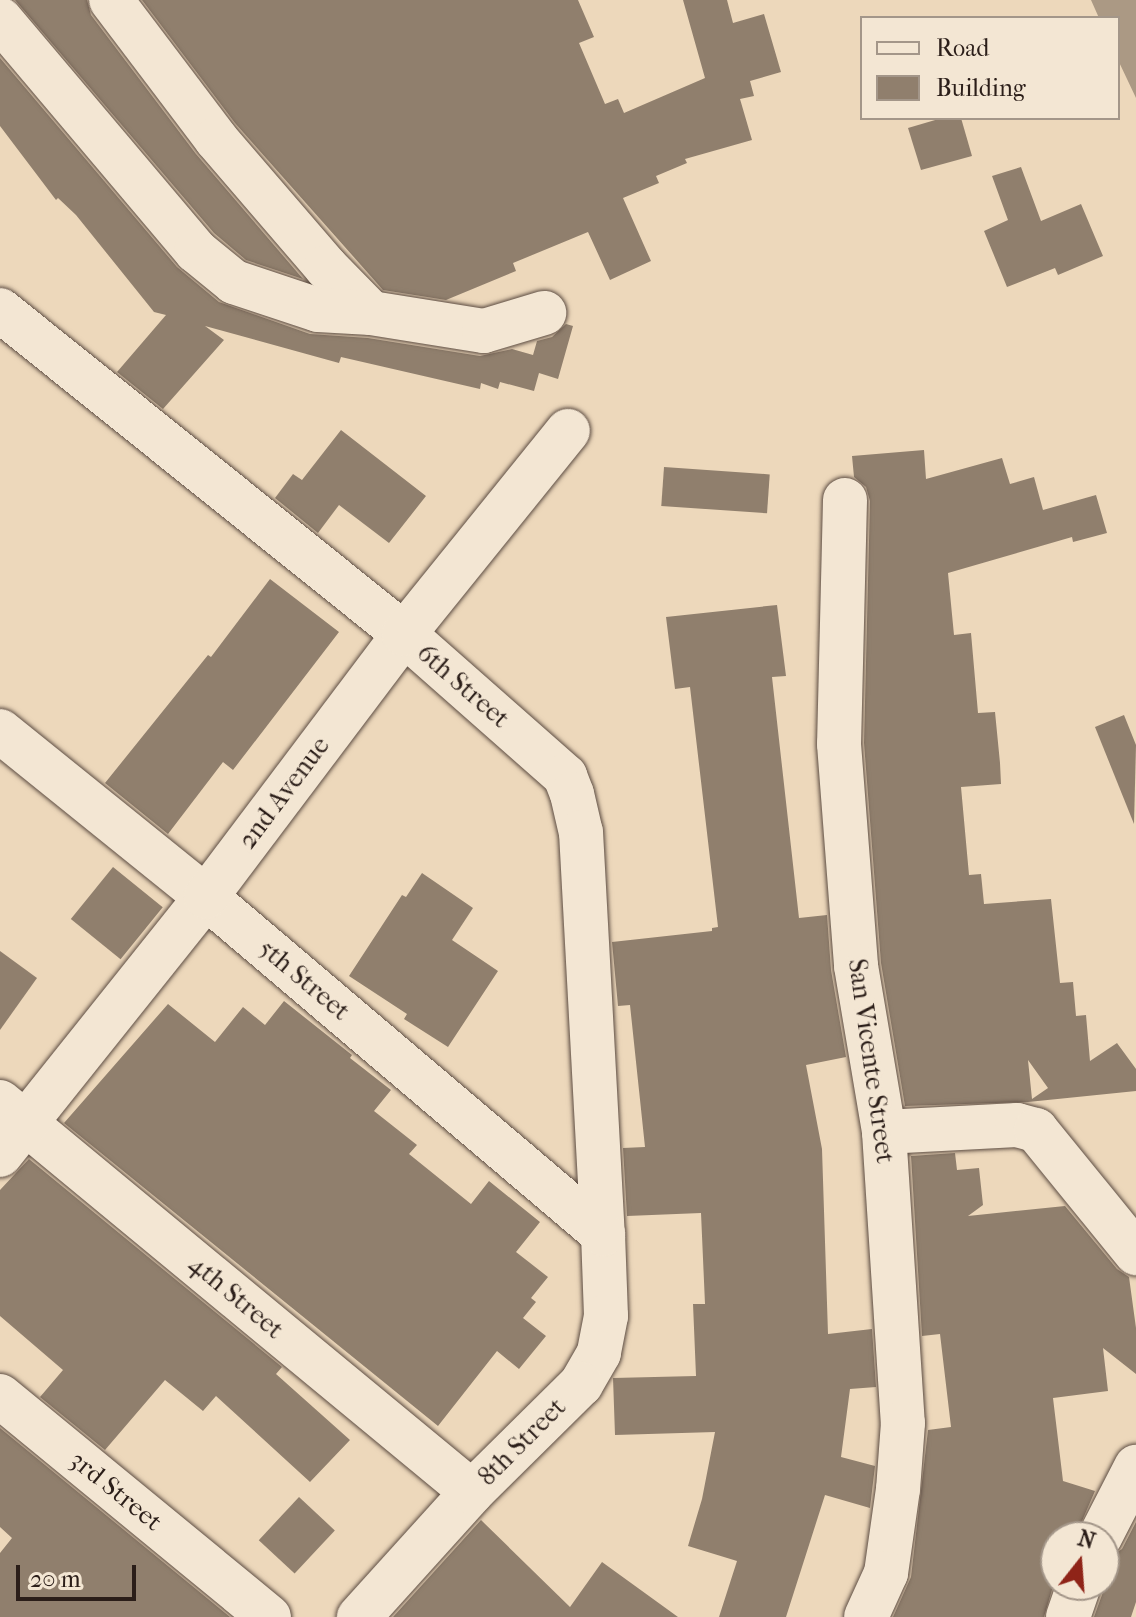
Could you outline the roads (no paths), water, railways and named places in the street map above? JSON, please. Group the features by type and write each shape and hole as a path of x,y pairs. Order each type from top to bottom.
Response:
{"street":[{"path":"111,0 216,139 326,267 371,313"},
{"path":"0,19 215,270 234,282 318,310 371,313 484,331 544,313"},
{"name":"6th Street","path":"0,310 404,634 565,776 581,832 603,1234"},
{"name":"2nd Avenue","path":"9,1127 206,897 404,634 568,431"},
{"name":"San Vicente Street","path":"845,500 839,744 856,966 884,1132 903,1423 898,1489 886,1573 866,1617"},
{"name":"5th Street","path":"0,731 206,897 603,1234"},
{"path":"884,1132 1017,1125 1036,1130 1136,1253"},
{"name":"4th Street","path":"9,1127 472,1492"},
{"name":"8th Street","path":"359,1617 472,1492 581,1384 599,1353 606,1316 603,1234"},
{"name":"3rd Street","path":"0,1396 269,1617"},
{"path":"1108,1521 1136,1467"}]}
